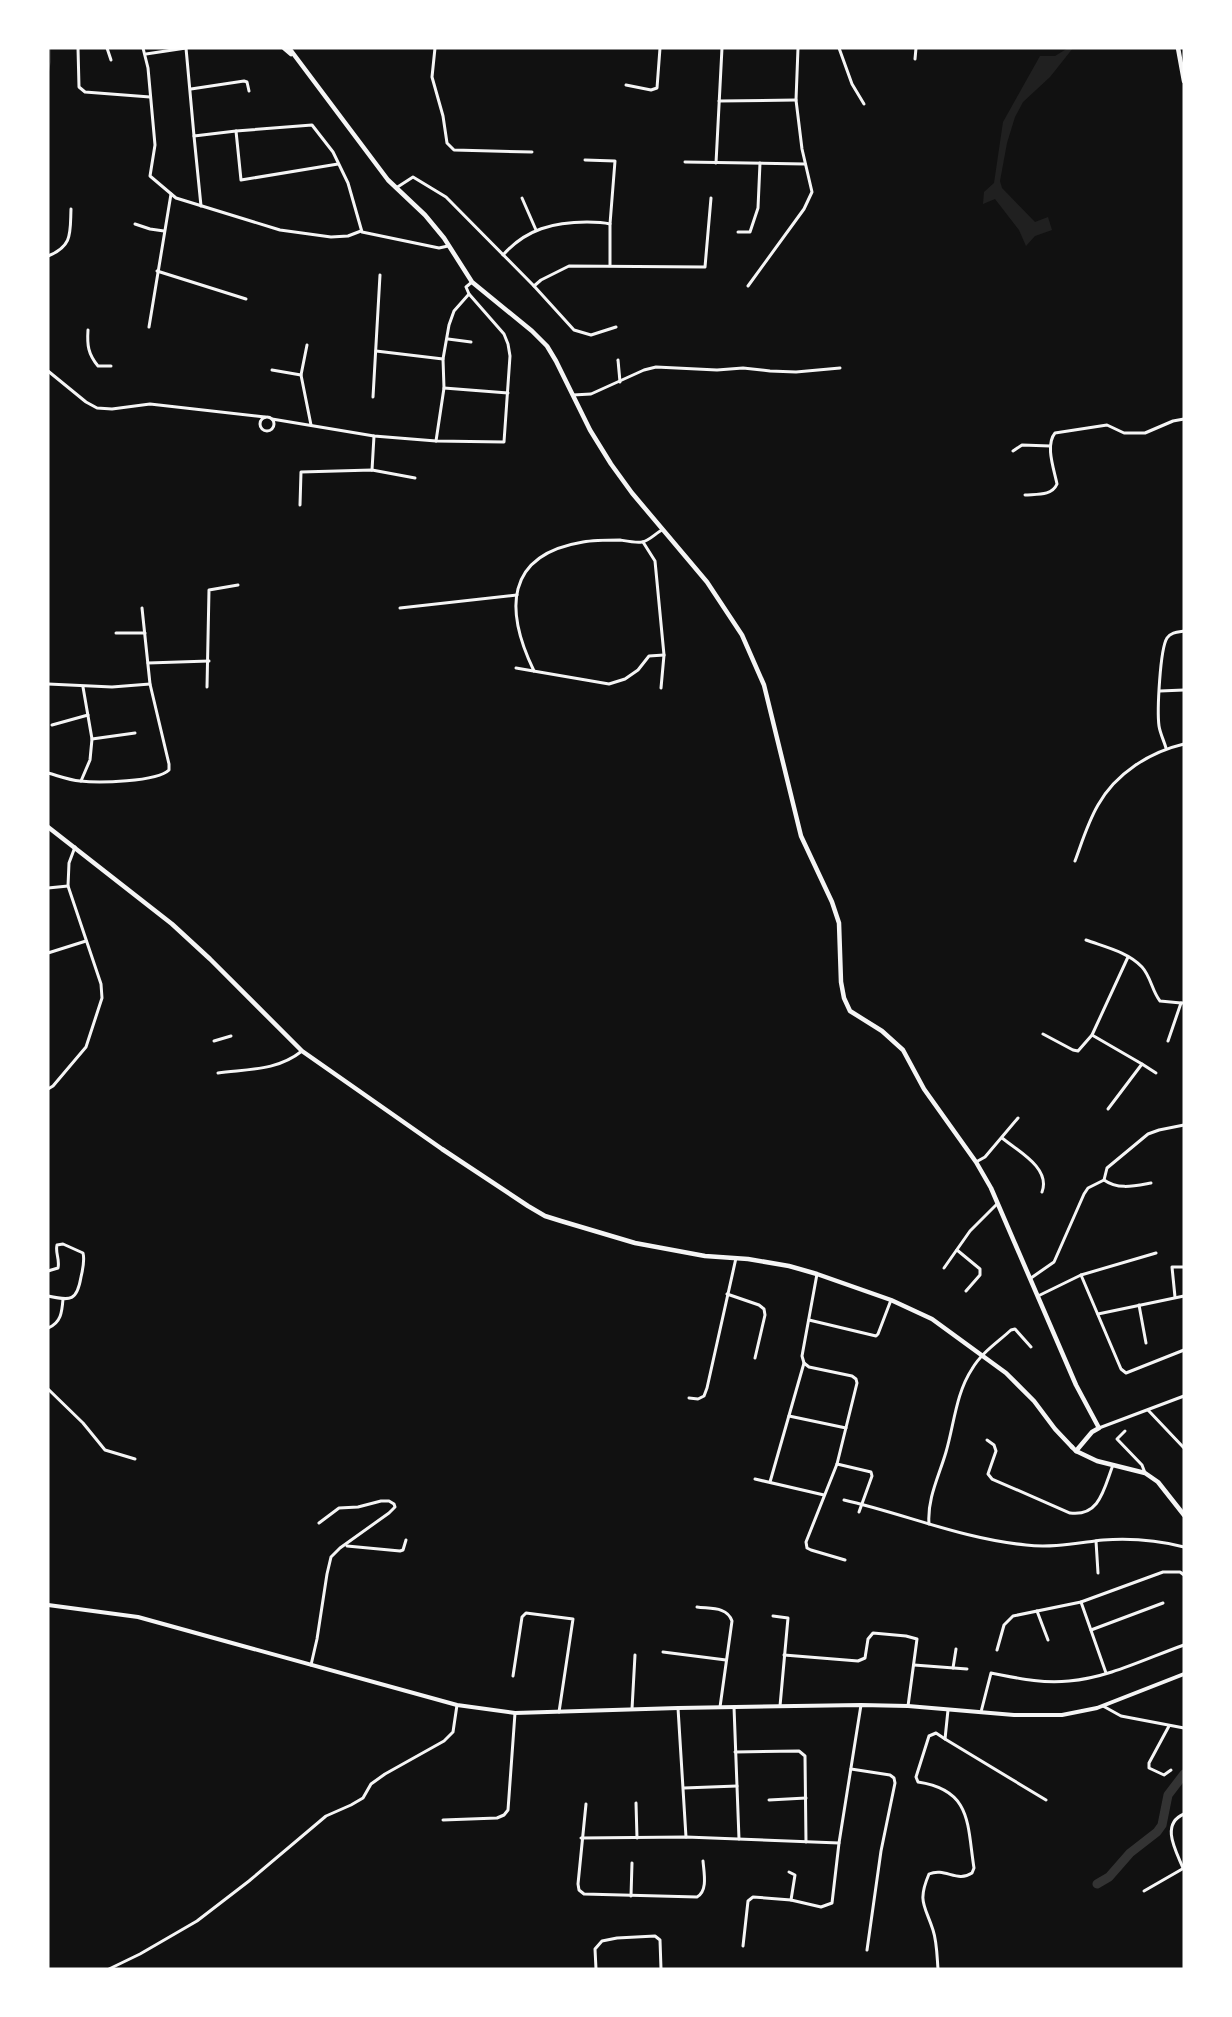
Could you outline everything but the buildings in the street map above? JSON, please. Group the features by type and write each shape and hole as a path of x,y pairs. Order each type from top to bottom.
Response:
{"main road":[{"path":"284,48 298,60"},
{"path":"289,48 388,180 425,215 472,282 547,346 590,430 612,464 632,493 707,582 742,635 764,685 801,836 832,903 838,923 840,982 847,1004 850,1011 882,1031 903,1050 935,1107 976,1162 998,1204 1076,1384 1099,1428 1074,1449"},
{"path":"1178,48 1184,81"},
{"path":"48,827 172,924 302,1051 528,1206 561,1221 635,1243 694,1254 789,1266 891,1300 932,1319 983,1355 1016,1382 1074,1449 1088,1458 1145,1473 1158,1482 1184,1515"}],"street":[{"path":"78,48 81,90 150,97"},
{"path":"107,48 111,60"},
{"path":"143,48 155,145 150,176 176,198 280,230 313,236 348,236 361,231 439,248 448,246"},
{"path":"145,54 186,48 201,206"},
{"path":"435,48 432,77 449,147 454,150 532,152"},
{"path":"626,86 651,90 657,88 660,48"},
{"path":"716,163 722,48"},
{"path":"748,286 804,210 812,192 805,164 796,100 798,48"},
{"path":"839,48 852,84 864,104"},
{"path":"915,59 916,48"},
{"path":"191,89 244,81 247,82 249,91"},
{"path":"719,101 796,100"},
{"path":"194,136 312,125 333,152 348,183 361,231"},
{"path":"236,131 241,180 339,164"},
{"path":"585,160 615,161 610,224 610,265"},
{"path":"685,162 805,164"},
{"path":"738,232 750,232 758,208 760,163"},
{"path":"396,188 413,177 446,197 574,330 591,335 615,327"},
{"path":"149,327 171,194"},
{"path":"522,198 536,230"},
{"path":"534,286 568,266 705,267 711,198"},
{"path":"48,256 60,251 68,243 71,209"},
{"path":"503,255 510,247 536,230 564,222 610,224"},
{"path":"135,224 164,231"},
{"path":"158,271 246,299"},
{"path":"373,398 380,275"},
{"path":"48,371 86,402 97,408 111,409 150,404 265,417 374,436 436,441 504,442 510,356 504,334 469,294 466,287 472,282"},
{"path":"436,441 444,388 443,359 451,317 469,294"},
{"path":"87,330 87,346 91,357 98,366 111,366"},
{"path":"448,339 471,342"},
{"path":"307,345 301,375 311,424"},
{"path":"375,351 443,359"},
{"path":"618,360 620,382"},
{"path":"573,394 591,394 644,370 656,368 717,370 743,368 796,372 840,368"},
{"path":"272,370 301,375"},
{"path":"444,388 508,393"},
{"path":"265,417 260,426 265,432 269,432 274,426 272,419"},
{"path":"1025,495 1048,493 1055,489 1057,484 1050,446 1051,438 1055,433 1107,425 1124,433 1145,433 1184,418"},
{"path":"372,470 374,436"},
{"path":"1013,451 1022,445 1050,446"},
{"path":"300,505 302,472 372,470 415,478"},
{"path":"534,671 520,635 516,615 517,595 528,566 555,550 583,542 615,540 644,542 662,530"},
{"path":"644,542 655,561 664,655 661,688"},
{"path":"207,687 209,590 238,585"},
{"path":"400,608 517,595"},
{"path":"48,772 81,781 115,781 152,777 168,772 169,764 150,684 142,608"},
{"path":"1166,748 1159,729 1164,649 1167,638 1174,632 1184,631"},
{"path":"116,633 145,633"},
{"path":"516,668 609,684 626,679 638,670 649,656 664,655"},
{"path":"148,663 209,662"},
{"path":"48,684 112,687 150,684"},
{"path":"81,781 90,760 92,739 83,687"},
{"path":"1160,691 1184,690"},
{"path":"52,725 88,715"},
{"path":"92,739 135,733"},
{"path":"1075,861 1097,807 1105,794 1136,764 1166,748 1184,744"},
{"path":"48,1089 86,1047 102,998 101,984 68,886 69,863 75,847"},
{"path":"48,888 68,886"},
{"path":"1086,940 1128,957 1143,968 1150,980 1153,992 1160,1001 1182,1003 1168,1041"},
{"path":"48,953 86,941"},
{"path":"1043,1034 1078,1051 1092,1035 1128,957"},
{"path":"1092,1035 1156,1073"},
{"path":"214,1041 231,1036"},
{"path":"218,1073 279,1065 302,1051"},
{"path":"1108,1109 1142,1064"},
{"path":"976,1162 985,1157 1018,1118"},
{"path":"1030,1278 1054,1262 1084,1194 1088,1188 1104,1180 1107,1168 1148,1134 1184,1125"},
{"path":"1002,1138 1038,1167 1044,1185 1042,1192"},
{"path":"1104,1180 1111,1185 1122,1187 1151,1184"},
{"path":"944,1268 970,1231 998,1204"},
{"path":"48,1271 58,1268 57,1245 63,1244 83,1253 79,1291 72,1297 63,1299 48,1296"},
{"path":"957,1250 980,1269 980,1275 966,1291"},
{"path":"1038,1296 1081,1275 1156,1253"},
{"path":"689,1398 698,1399 704,1396 707,1388 736,1258"},
{"path":"1175,1297 1172,1267 1184,1267"},
{"path":"770,1482 804,1363 802,1356 817,1274"},
{"path":"1081,1275 1121,1369 1126,1373 1184,1350"},
{"path":"727,1294 759,1305 764,1309 765,1316 755,1358"},
{"path":"1098,1314 1184,1296"},
{"path":"48,1328 54,1326 62,1313 63,1299"},
{"path":"809,1320 876,1336 891,1300"},
{"path":"1139,1305 1146,1343"},
{"path":"929,1524 931,1499 946,1453 961,1389 972,1368 1011,1330 1015,1329 1031,1347"},
{"path":"804,1363 809,1367 852,1376 857,1383 837,1464 806,1542 807,1548 845,1560"},
{"path":"48,1389 83,1423 105,1450 135,1459"},
{"path":"1099,1428 1184,1396"},
{"path":"1148,1410 1184,1448"},
{"path":"789,1416 846,1428"},
{"path":"1125,1431 1117,1439 1142,1465 1145,1473"},
{"path":"987,1440 994,1445 996,1451 988,1473 992,1479 1070,1513 1082,1515 1091,1511 1097,1503 1113,1465"},
{"path":"837,1464 871,1472 872,1476 859,1512"},
{"path":"755,1479 824,1495"},
{"path":"844,1500 996,1541 1027,1546 1063,1546 1134,1538 1184,1547"},
{"path":"310,1665 332,1557 395,1507 389,1501 381,1501 358,1507 339,1508 319,1523"},
{"path":"345,1545 400,1551 403,1550 406,1540"},
{"path":"1096,1541 1098,1573"},
{"path":"997,1650 1004,1625 1012,1616 1082,1602 1163,1572 1180,1572 1184,1575"},
{"path":"1082,1602 1106,1673"},
{"path":"1091,1630 1163,1603"},
{"path":"48,1605 138,1617 457,1705 515,1713 861,1705 1062,1715 1103,1706 1184,1674"},
{"path":"697,1607 724,1611 730,1614 732,1621 720,1707"},
{"path":"1036,1611 1048,1640"},
{"path":"513,1676 522,1617 526,1613 573,1619 559,1712"},
{"path":"773,1616 788,1618 780,1706"},
{"path":"784,1655 862,1660 868,1639 873,1633 917,1640 908,1706"},
{"path":"981,1712 991,1673 1029,1681 1082,1680 1184,1645"},
{"path":"953,1668 956,1649"},
{"path":"663,1652 726,1659"},
{"path":"632,1709 635,1655"},
{"path":"914,1665 967,1670"},
{"path":"109,1969 197,1921 249,1881 299,1836 326,1816 351,1806 363,1798 371,1784 385,1774 444,1741 453,1732 457,1705"},
{"path":"743,1946 748,1901 753,1897 791,1900 821,1907 832,1903 838,1843 861,1705"},
{"path":"1103,1706 1121,1716 1184,1728"},
{"path":"734,1707 739,1839"},
{"path":"678,1708 686,1837"},
{"path":"945,1739 948,1710"},
{"path":"443,1820 497,1818 508,1810 515,1713"},
{"path":"1169,1726 1149,1763 1149,1768 1164,1775 1171,1770"},
{"path":"938,1969 933,1931 923,1906 924,1886 928,1874 937,1871 960,1877 972,1873 974,1868 963,1808 949,1792 931,1784 918,1782 916,1777 929,1736 936,1733 1046,1800"},
{"path":"735,1752 799,1751 805,1756 806,1842"},
{"path":"851,1769 890,1775 894,1778 895,1783 881,1851 867,1950"},
{"path":"684,1788 737,1786"},
{"path":"769,1800 806,1798"},
{"path":"636,1803 638,1838"},
{"path":"586,1804 581,1838 579,1890 584,1894 683,1898 701,1895 704,1891 703,1861"},
{"path":"1144,1891 1184,1868 1172,1839 1171,1829 1174,1822 1184,1814"},
{"path":"581,1838 686,1837 838,1843"},
{"path":"631,1896 632,1863"},
{"path":"789,1872 795,1875 791,1900"},
{"path":"596,1969 595,1949 602,1941 655,1936 660,1940 661,1969"}],"shaded area":[{"path":"1068,48 1073,48 1050,77 1023,102 1015,117 1007,143 1000,181 1002,188 1035,222 1048,217 1052,230 1035,236 1026,246 1019,230 995,199 983,204 984,192 994,183 1003,122 1040,56 1055,56"}],"waterway":[{"path":"48,73 50,48"},
{"path":"1097,1884 1109,1877 1130,1853 1157,1832 1162,1825 1168,1795 1184,1774"}]}
